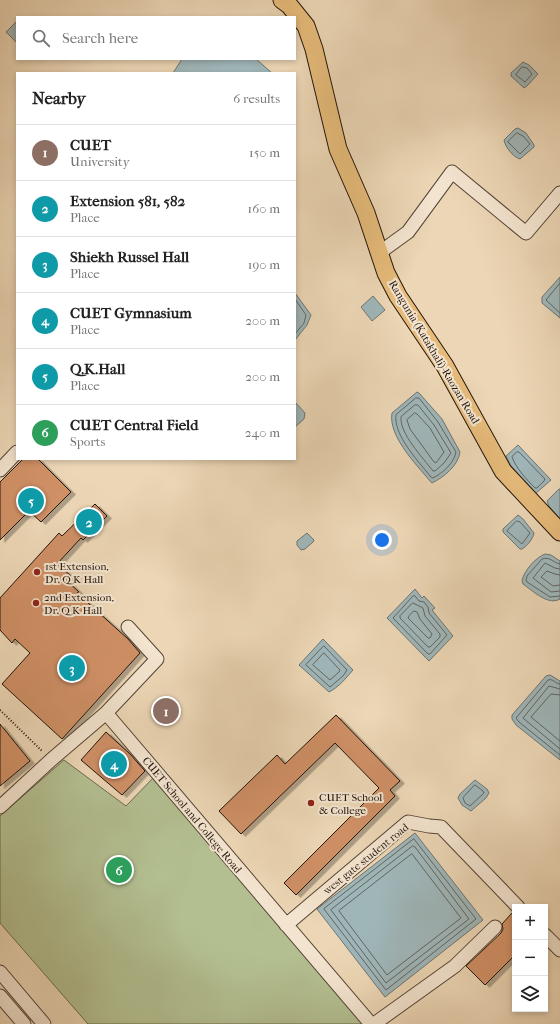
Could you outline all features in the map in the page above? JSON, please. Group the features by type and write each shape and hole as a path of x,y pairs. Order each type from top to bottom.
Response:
{"main road":[{"name":"Rangunia (Katakhali)-Raozan Road","path":"282,0 289,5 306,26 314,49 338,149 366,213 386,273 398,296 444,366 503,471 560,532"}],"street":[{"path":"379,253 408,232 452,172 526,234 558,201"},
{"path":"0,470 16,453"},
{"path":"0,807 51,760 106,713 157,659 128,627"},
{"name":"CUET School and College Road","path":"106,713 371,1024"},
{"name":"west gate student road","path":"286,925 408,822 441,827 515,904"},
{"path":"374,1024 455,966 495,927"},
{"path":"548,938 560,950"},
{"path":"0,972 44,1024"},
{"path":"0,996 24,1024"}],"path":[{"path":"0,710 51,760"}],"green space":[{"path":"64,760 126,806 157,774 363,1024 88,1024 0,923 0,816"}],"water":[{"path":"16,22 16,42 6,32"},
{"path":"181,60 257,60 271,72 174,72"},
{"path":"523,62 529,65 538,74 524,88 511,76 511,73"},
{"path":"518,128 526,133 534,145 534,147 520,159 510,151 504,140"},
{"path":"560,277 560,318 542,303 542,297"},
{"path":"296,294 311,315 307,325 296,339"},
{"path":"373,296 385,310 372,321 361,307"},
{"path":"417,392 442,419 460,452 459,457 450,470 441,478 432,483 404,449 394,431 392,422 392,413"},
{"path":"296,403 305,413 304,419 296,426"},
{"path":"518,445 551,480 535,494 511,466 506,456"},
{"path":"559,489 560,519 549,506 547,501"},
{"path":"518,515 534,533 530,542 522,549 520,549 503,532 503,529"},
{"path":"307,533 314,540 305,549 301,550 297,545 297,541"},
{"path":"545,554 551,555 560,561 560,599 555,601 551,601 536,594 523,584 522,580 525,572 531,565"},
{"path":"415,589 422,598 424,596 435,608 432,610 453,636 429,661 387,618"},
{"path":"323,639 353,670 339,685 329,692 299,665"},
{"path":"550,675 560,681 560,760 516,725 512,719 512,715 546,676"},
{"path":"475,780 487,789 489,793 486,798 471,811 462,805 458,798 460,794"},
{"path":"415,833 483,920 385,997 317,909"}],"building":[{"path":"22,460 39,460 71,492 41,522 29,511 0,540 0,482"},
{"path":"95,504 107,516 83,540 81,538 57,564 71,576 67,581 79,592 77,593 128,639 140,653 62,739 2,684 30,653 15,639 12,643 0,630 0,598 59,533 62,536"},
{"path":"336,715 400,781 390,790 395,796 296,895 284,883 379,788 335,743 241,834 219,811 277,755 285,764"},
{"path":"0,724 30,761 0,786"},
{"path":"106,732 130,754 145,771 122,795 81,760"},
{"path":"512,913 512,958 485,985 466,966 501,933 503,929 502,924"}],"place":[{"name":"Q.K.Hall","path":"31,501"},
{"name":"Extension 581, 582","path":"89,522"},
{"name":"1st Extension, Dr. Q K Hall","path":"37,572"},
{"name":"2nd Extension, Dr. Q K Hall","path":"36,603"},
{"name":"Shiekh Russel Hall","path":"72,668"},
{"name":"CUET","path":"166,711"},
{"name":"CUET Gymnasium","path":"114,764"},
{"name":"CUET School & College","path":"311,803"},
{"name":"CUET Central Field","path":"119,870"}]}
